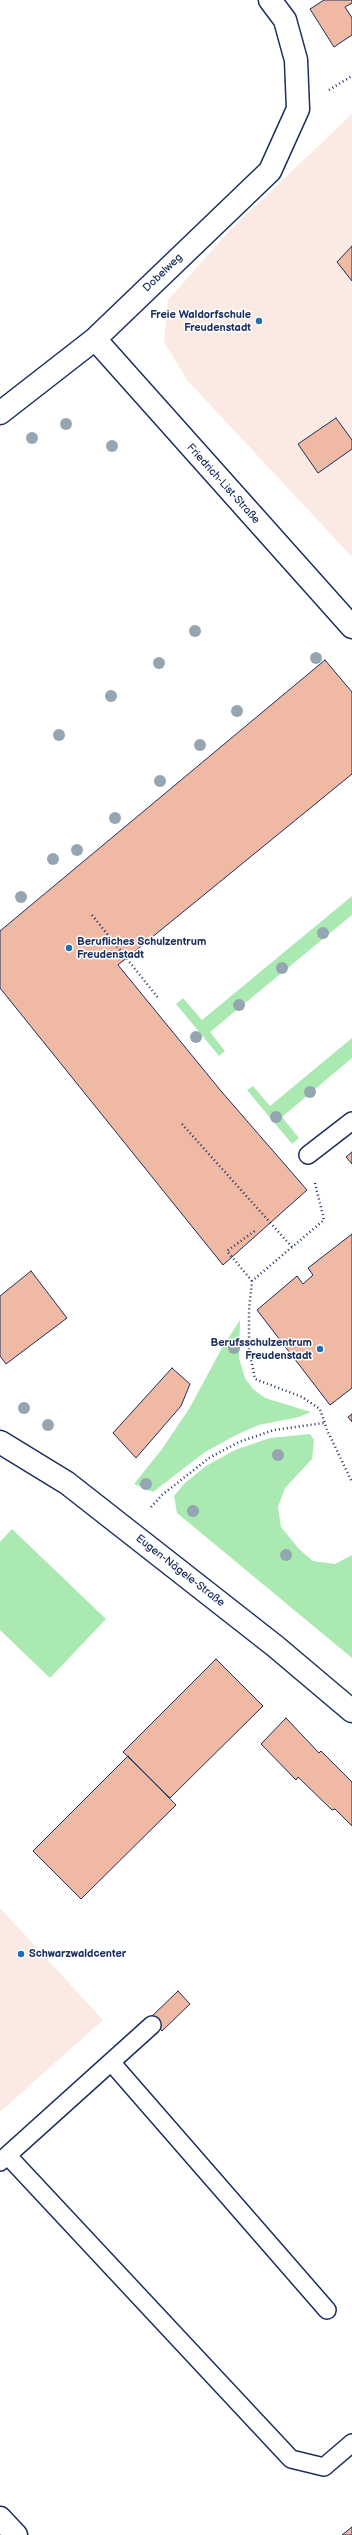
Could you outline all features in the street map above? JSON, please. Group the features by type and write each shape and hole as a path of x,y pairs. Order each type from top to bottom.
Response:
{"street":[{"name":"Dobelweg","path":"0,413 95,339 270,171 298,109 296,60 285,20 270,0"},
{"name":"Friedrich-List-Straße","path":"95,339 352,627"},
{"name":"Eugen-Nägele-Straße","path":"0,1442 67,1483 275,1646 352,1711"},
{"path":"0,2518 16,2535"}],"lane":[{"path":"308,1155 352,1121"},
{"path":"152,2025 4,2159 292,2459 324,2467 352,2443"},
{"path":"111,2062 327,2310"}],"path":[{"path":"92,915 159,999"},
{"path":"182,1124 292,1248"},
{"path":"308,1155 324,1220 252,1281 248,1310 249,1349 255,1379 302,1397 320,1409 324,1424 352,1482"},
{"path":"252,1281 227,1251 256,1230"},
{"path":"130,1532 162,1495 209,1458 239,1442 274,1430 324,1424"}],"shaded area":[{"name":"Freie Waldorfschule Freudenstadt","path":"352,114 352,557 187,380 164,342 168,300 229,231"},
{"name":"Schwarzwaldcenter","path":"0,1908 103,2020 0,2112"}],"green space":[{"path":"352,896 352,915 210,1032 225,1051 219,1056 176,1004 183,998 202,1020"},
{"path":"352,1038 352,1058 282,1117 299,1138 292,1144 247,1090 253,1086 270,1106"},
{"path":"240,1320 239,1358 245,1378 253,1389 265,1398 311,1412 299,1417 259,1425 238,1434 205,1452 153,1492 134,1484 162,1449 189,1409 222,1348"},
{"path":"310,1434 314,1440 312,1459 285,1488 278,1507 281,1527 299,1549 313,1561 335,1564 352,1555 352,1658 177,1513 174,1496 185,1483 206,1466 235,1450 270,1438"},
{"path":"12,1529 106,1619 50,1678 0,1630 0,1542"}],"building":[{"path":"324,0 352,0 352,3 345,7 352,18 352,35 334,47 310,9"},
{"path":"352,246 352,281 337,262"},
{"path":"336,418 352,440 352,449 318,473 298,444"},
{"name":"Berufliches Schulzentrum Freudenstadt","path":"325,660 352,692 352,774 118,965 221,1091 307,1190 223,1265 0,988 0,931"},
{"path":"352,1152 352,1164 346,1157"},
{"name":"Berufsschulzentrum Freudenstadt","path":"352,1234 352,1388 330,1405 257,1310 297,1276 303,1284 313,1275 308,1268"},
{"path":"31,1271 67,1318 6,1364 0,1356 0,1296"},
{"path":"172,1368 190,1384 181,1406 136,1458 113,1433"},
{"path":"352,1414 352,1422 348,1417"},
{"path":"216,1659 263,1706 170,1798 123,1752"},
{"path":"286,1718 319,1753 321,1751 352,1782 352,1826 335,1809 332,1810 298,1777 296,1780 261,1744"},
{"path":"128,1756 176,1805 81,1899 33,1851"},
{"path":"178,1991 190,2004 162,2031 150,2018"},
{"path":"352,2527 352,2535 342,2535"}],"place":[{"name":"Freie Waldorfschule Freudenstadt","path":"259,321"},
{"name":"Berufliches Schulzentrum Freudenstadt","path":"69,948"},
{"name":"Berufsschulzentrum Freudenstadt","path":"320,1349"},
{"name":"Schwarzwaldcenter","path":"21,1954"}]}
